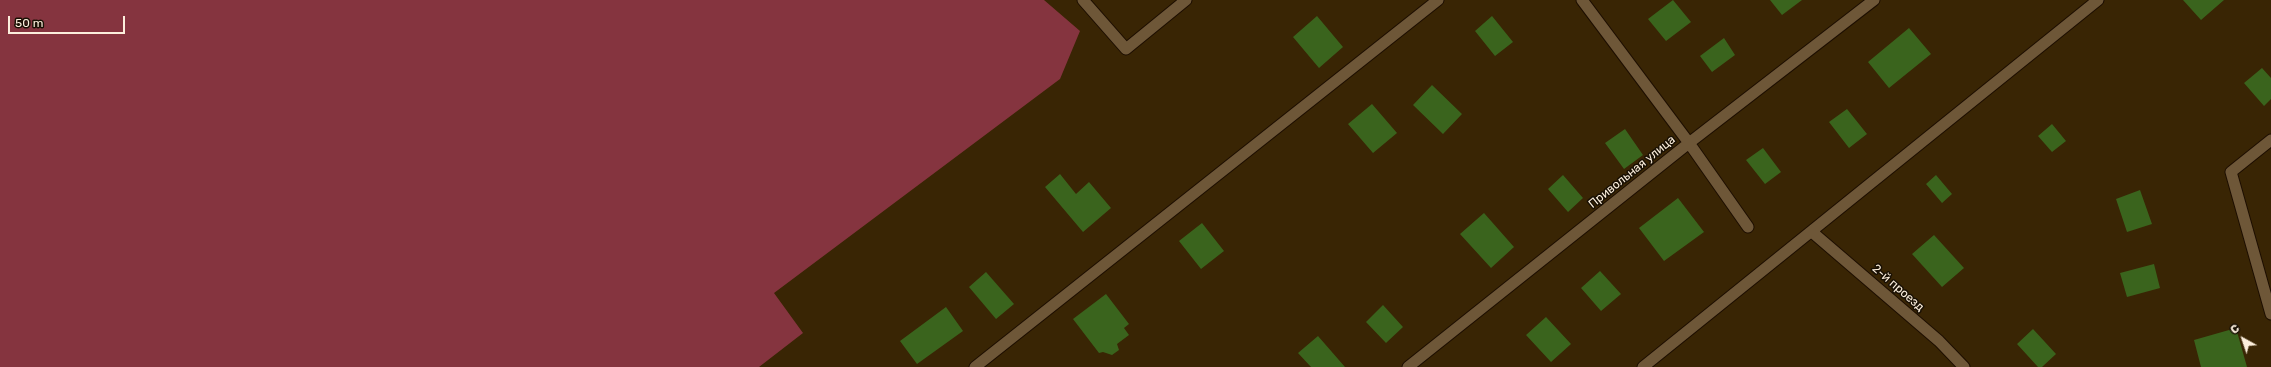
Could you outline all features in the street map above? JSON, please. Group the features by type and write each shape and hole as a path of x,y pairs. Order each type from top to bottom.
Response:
{"street":[{"path":"1083,0 1126,49 1186,0"},
{"path":"975,367 1438,0"},
{"path":"1582,0 1689,143 1748,227"},
{"name":"Привольная улица","path":"1408,367 1689,143 1874,0"},
{"path":"1643,367 2098,0"},
{"path":"2271,140 2231,172 2271,314"},
{"name":"2-й проезд","path":"1812,232 1939,341 1964,367"}],"shaded area":[{"path":"0,0 1044,0 1080,31 1060,79 774,293 803,333 759,367 0,367"}],"building":[{"path":"1673,0 1691,22 1666,41 1648,19"},
{"path":"1770,0 1802,0 1782,15"},
{"path":"2183,0 2224,0 2201,20"},
{"path":"1317,16 1343,47 1319,68 1293,37"},
{"path":"1492,16 1513,42 1495,56 1475,31"},
{"path":"1909,28 1931,54 1889,88 1868,62"},
{"path":"1724,38 1735,55 1712,72 1700,56"},
{"path":"2262,68 2271,78 2271,99 2264,106 2244,83"},
{"path":"1432,85 1462,114 1443,134 1413,105"},
{"path":"1372,104 1397,133 1373,153 1348,124"},
{"path":"1847,109 1867,134 1849,148 1829,122"},
{"path":"2052,124 2066,141 2052,152 2038,136"},
{"path":"1625,129 1643,155 1624,169 1605,143"},
{"path":"1763,148 1781,172 1765,184 1746,160"},
{"path":"1060,174 1076,194 1089,182 1111,208 1083,232 1045,187"},
{"path":"1563,175 1583,198 1568,212 1548,189"},
{"path":"1936,175 1952,194 1942,203 1926,184"},
{"path":"2140,190 2152,224 2127,232 2116,199"},
{"path":"1678,198 1704,232 1664,261 1639,228"},
{"path":"1484,213 1514,247 1491,268 1460,234"},
{"path":"1202,223 1224,251 1201,269 1179,241"},
{"path":"1934,235 1964,268 1942,287 1912,254"},
{"path":"2154,264 2160,288 2127,297 2120,273"},
{"path":"1600,271 1621,294 1601,311 1581,288"},
{"path":"986,272 1014,304 996,319 969,287"},
{"path":"1106,294 1129,324 1124,328 1129,335 1117,344 1119,350 1112,355 1103,352 1099,353 1073,319"},
{"path":"1383,305 1403,327 1386,343 1366,322"},
{"path":"946,307 963,331 917,364 900,341"},
{"path":"1546,317 1571,344 1551,362 1526,335"},
{"path":"2236,328 2247,367 2201,367 2194,340"},
{"path":"2033,329 2056,354 2042,367 2038,367 2017,344"},
{"path":"1318,336 1345,367 1311,367 1298,353"}]}
